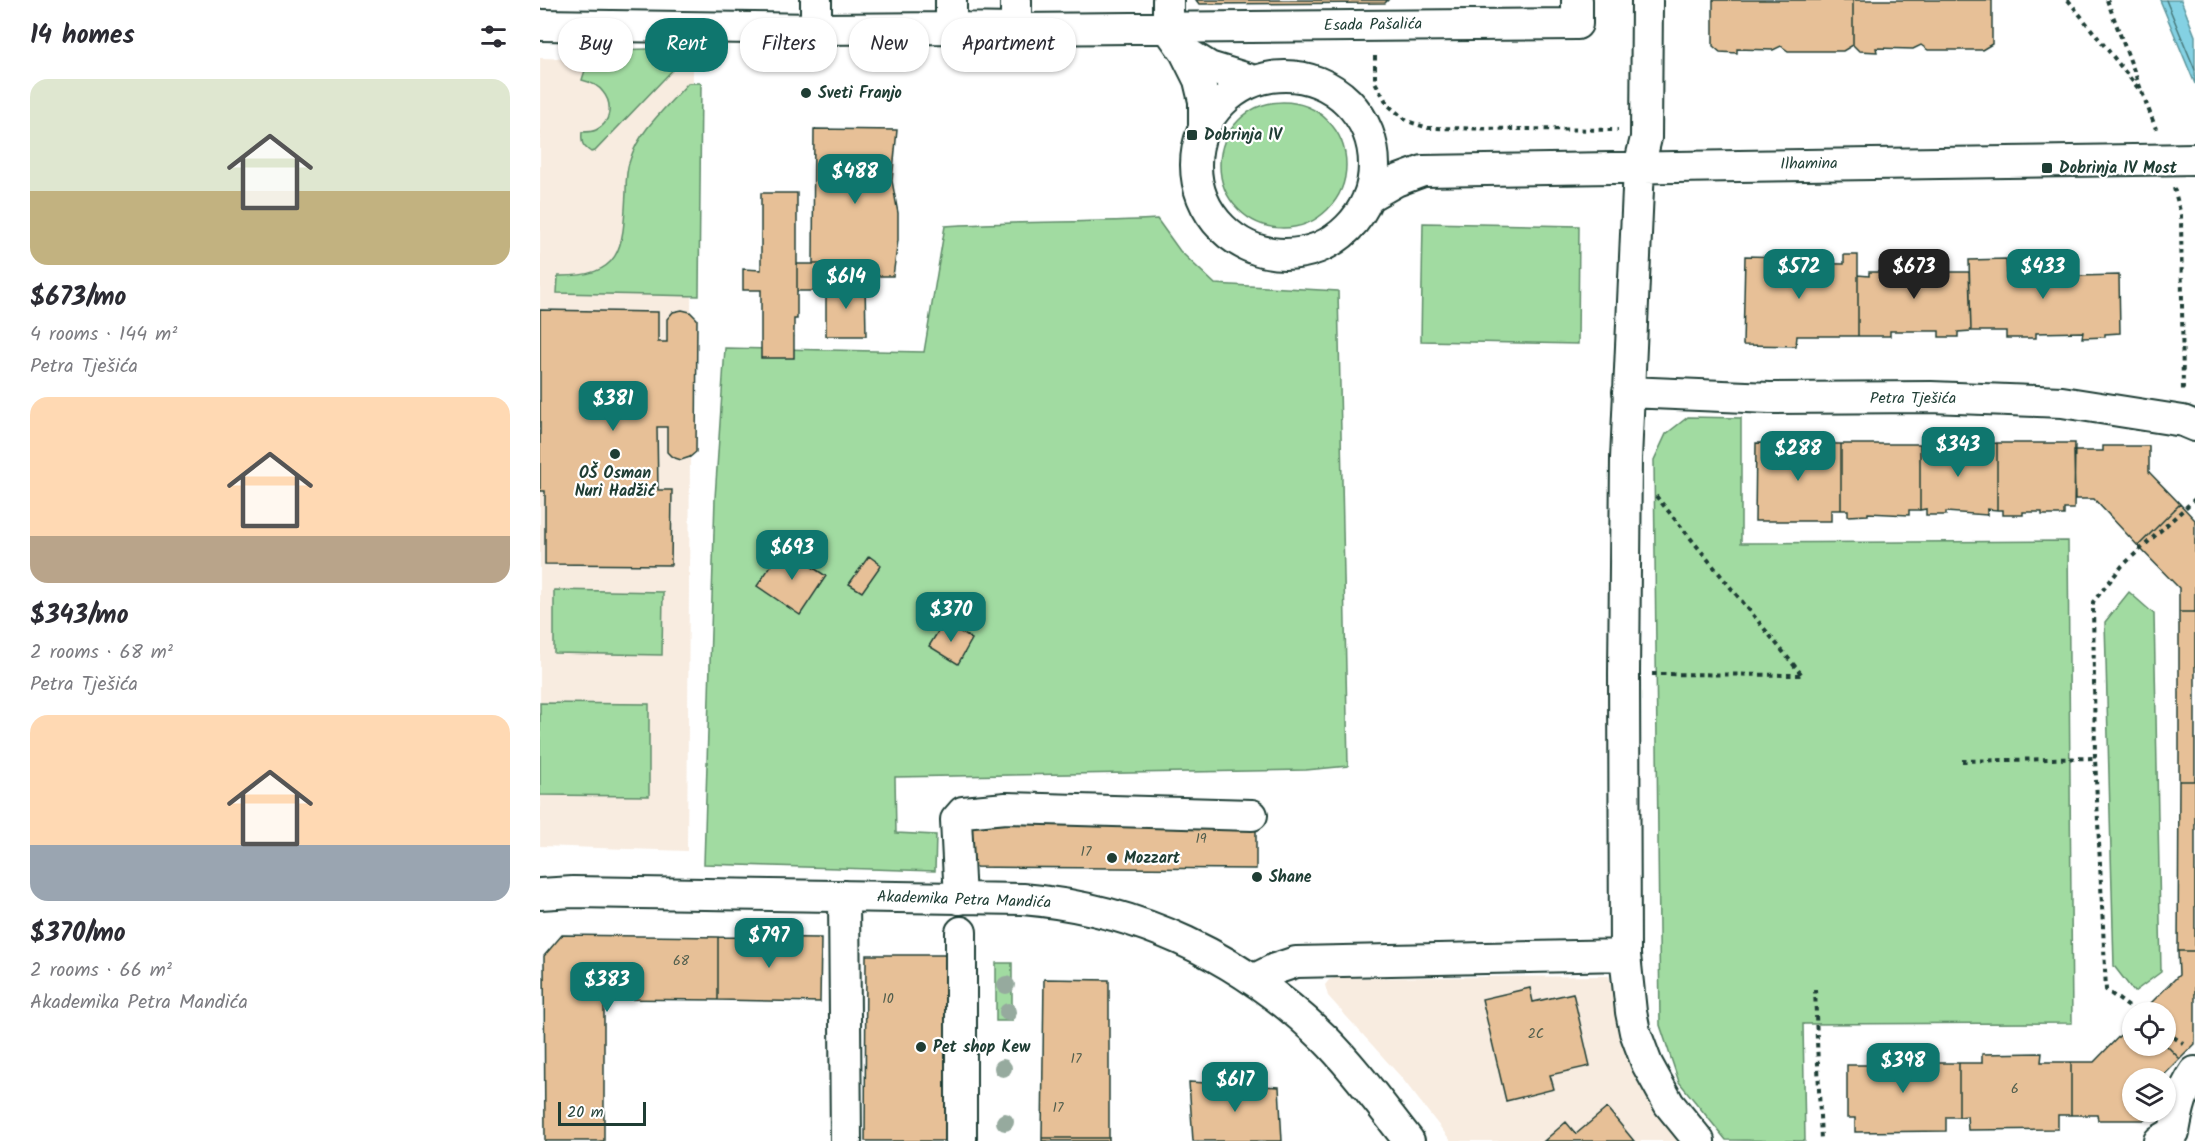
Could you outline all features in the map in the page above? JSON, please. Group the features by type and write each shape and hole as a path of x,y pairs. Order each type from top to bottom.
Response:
{"street":[{"path":"1647,0 1646,138 1639,167 1628,392 1624,674 1625,955 1635,1032 1647,1064 1669,1104 1699,1141"},
{"name":"Esada Pašalića","path":"540,25 816,15 1016,14 1173,26 1374,25 1577,12"},
{"path":"1173,26 1209,67 1255,81"},
{"path":"1173,26 1199,80 1204,100 1204,127"},
{"path":"1279,76 1304,78 1327,86 1346,100 1362,119 1371,142 1374,170 1368,197 1352,225 1333,241 1311,251 1287,255 1263,252 1241,243 1222,228 1207,209 1198,187 1196,163 1198,145 1204,127 1225,98 1255,81 1279,76"},
{"name":"Ilhamina","path":"1371,142 1394,160 1423,171"},
{"name":"Ilhamina","path":"1368,197 1423,171 2182,158"},
{"name":"Petra Tješića","path":"1628,392 1770,398 1931,397 2062,402 2189,423"},
{"path":"960,899 956,820 963,812 1006,808 1252,815"},
{"name":"Akademika Petra Mandića","path":"540,894 573,892 1049,901 1125,917 1194,945 1253,980 1302,1017 1326,1040 1409,1141"},
{"path":"844,896 846,1141"},
{"path":"961,932 961,1141"},
{"path":"1253,980 1296,962 1625,955"},
{"path":"2169,1138 2183,1093 2190,1058"}],"path":[{"path":"2068,0 2145,97 2182,158 2181,215 2189,423"},
{"path":"2107,0 2145,97"},
{"path":"1374,25 1375,82 1388,105 1407,121 1428,128 1646,130"},
{"path":"1624,674 1802,675 1655,495"},
{"path":"2122,1002 2106,990 2095,758 2093,602 2122,566 2195,499"},
{"path":"1962,761 2095,758"},
{"path":"1815,989 1821,1141"},
{"path":"2176,1043 2190,1058"}],"shaded area":[{"name":"OŠ Osman Nuri Hadžić","path":"540,58 558,58 558,72 633,72 633,60 645,61 645,72 693,72 687,851 540,846"},
{"path":"1609,976 1625,1042 1686,1141 1451,1141 1401,1077 1328,996 1325,985 1329,980 1335,978"}],"green space":[{"path":"633,49 645,49 645,72 671,72 595,151 591,152 584,146 582,132 593,131 601,127 609,113 609,107 599,87 582,80 585,72 633,72"},
{"path":"688,83 701,83 699,296 557,293 558,276 596,271 607,265 615,255 623,229 627,172 634,149 655,119"},
{"path":"1283,102 1307,107 1328,120 1341,141 1346,165 1341,189 1328,210 1307,223 1283,228 1259,223 1238,210 1225,189 1220,165 1225,141 1238,120 1259,107"},
{"path":"1157,219 1180,251 1215,284 1338,291 1348,766 1306,770 895,777 896,833 936,835 935,871 704,864 715,498 725,348 924,352 945,226"},
{"path":"1423,223 1579,226 1578,344 1421,341"},
{"path":"1688,417 1741,418 1741,543 2068,541 2072,1023 1803,1024 1805,1141 1726,1140 1679,1082 1660,1025 1654,460 1666,434"},
{"path":"554,590 663,592 662,655 554,653"},
{"path":"2129,592 2154,614 2161,972 2134,992 2114,966 2105,622"},
{"path":"540,703 649,704 649,796 540,795"},
{"path":"996,963 1012,963 1012,1021 996,1021"}],"water":[{"path":"2160,0 2181,0 2195,36 2195,84"}],"building":[{"path":"1196,0 1388,0 1385,3 1199,4"},
{"path":"1713,0 1853,0 1853,45 1843,51 1788,51 1781,46 1773,50 1737,49 1737,53 1720,52 1713,46"},
{"path":"1853,0 1992,0 1992,44 1982,50 1928,50 1921,45 1913,49 1876,48 1877,52 1859,51 1853,45"},
{"path":"814,129 897,130 892,181 898,213 898,240 893,276 877,276 877,283 826,283 826,264 813,264"},
{"path":"761,193 797,193 797,319 794,319 794,358 761,358 761,290 743,290 743,269 761,270"},
{"path":"1844,255 1858,255 1858,336 1797,336 1796,346 1743,345 1745,256 1789,257 1789,263 1844,264"},
{"path":"1889,259 1931,259 1931,272 1969,272 1971,331 1958,332 1958,337 1939,337 1939,331 1890,331 1890,336 1858,336 1858,275 1869,276 1869,272 1889,272"},
{"path":"2006,259 2007,273 2036,273 2036,261 2076,260 2077,276 2119,275 2120,333 2105,334 2105,337 2082,338 2083,332 2036,333 2036,338 2006,338 2006,331 1971,331 1969,260"},
{"path":"797,264 826,264 825,291 797,291"},
{"path":"826,283 865,283 866,336 826,336"},
{"path":"540,310 658,312 658,342 667,342 667,319 673,312 682,310 690,312 697,319 696,452 681,460 672,457 667,452 667,427 657,427 658,490 672,490 671,565 545,564 545,491 540,491"},
{"path":"1756,443 1841,444 1841,510 1831,510 1831,521 1755,521"},
{"path":"1997,443 1997,510 1987,509 1987,515 1946,512 1946,515 1926,515 1926,509 1920,510 1920,444"},
{"path":"1997,443 2075,443 2074,509 2064,509 2064,515 2023,512 2023,515 2003,515 2003,510 1997,510"},
{"path":"1841,444 1920,444 1920,510 1909,510 1909,515 1868,513 1868,515 1848,516 1848,510 1841,510"},
{"path":"2103,446 2149,446 2149,472 2180,504 2138,546 2094,499 2075,499 2074,451 2103,451"},
{"path":"2180,504 2195,520 2195,612 2179,612 2179,588 2138,546"},
{"path":"783,548 826,576 800,615 757,586"},
{"path":"869,556 881,565 862,592 849,584"},
{"path":"2179,612 2195,612 2195,781 2179,781"},
{"path":"944,622 972,639 958,664 929,646"},
{"path":"2179,781 2195,781 2195,951 2178,951"},
{"path":"967,823 1256,825 1256,869 966,867"},
{"path":"562,935 718,937 718,1000 604,999 604,1141 545,1141 544,956"},
{"path":"718,937 821,938 820,1002 718,1000"},
{"path":"2178,951 2195,951 2195,1044 2180,1059 2176,1055 2176,1002 2152,1002 2179,975"},
{"path":"866,955 948,955 946,1141 865,1141"},
{"path":"1044,979 1109,980 1109,1138 1042,1138"},
{"path":"1530,988 1533,1002 1573,993 1590,1066 1550,1075 1554,1089 1506,1101 1482,999"},
{"path":"2122,1033 2122,1056 2176,1055 2180,1059 2171,1068 2122,1068 2122,1120 2098,1120 2097,1115 2071,1115 2071,1062 2094,1062"},
{"path":"2042,1053 2041,1062 2071,1062 2071,1115 2058,1115 2058,1129 1968,1130 1967,1116 1959,1117 1959,1063 1982,1063 1982,1054"},
{"path":"1929,1055 1929,1063 1959,1063 1959,1117 1946,1117 1946,1131 1855,1132 1855,1118 1847,1118 1847,1065 1870,1065 1870,1056"},
{"path":"1189,1082 1279,1087 1282,1141 1193,1141"},
{"path":"1607,1108 1634,1141 1544,1141 1566,1122 1576,1134"},
{"path":"1042,1138 1109,1138 1109,1141 1042,1141"}],"place":[{"name":"Sveti Franjo","path":"806,93"},
{"name":"Dobrinja IV","path":"1192,135"},
{"name":"Dobrinja IV Most","path":"2047,168"},
{"name":"OŠ Osman Nuri Hadžić","path":"615,454"},
{"name":"Mozzart","path":"1112,858"},
{"name":"Shane","path":"1257,877"},
{"name":"Pet shop Kew","path":"921,1047"}]}
